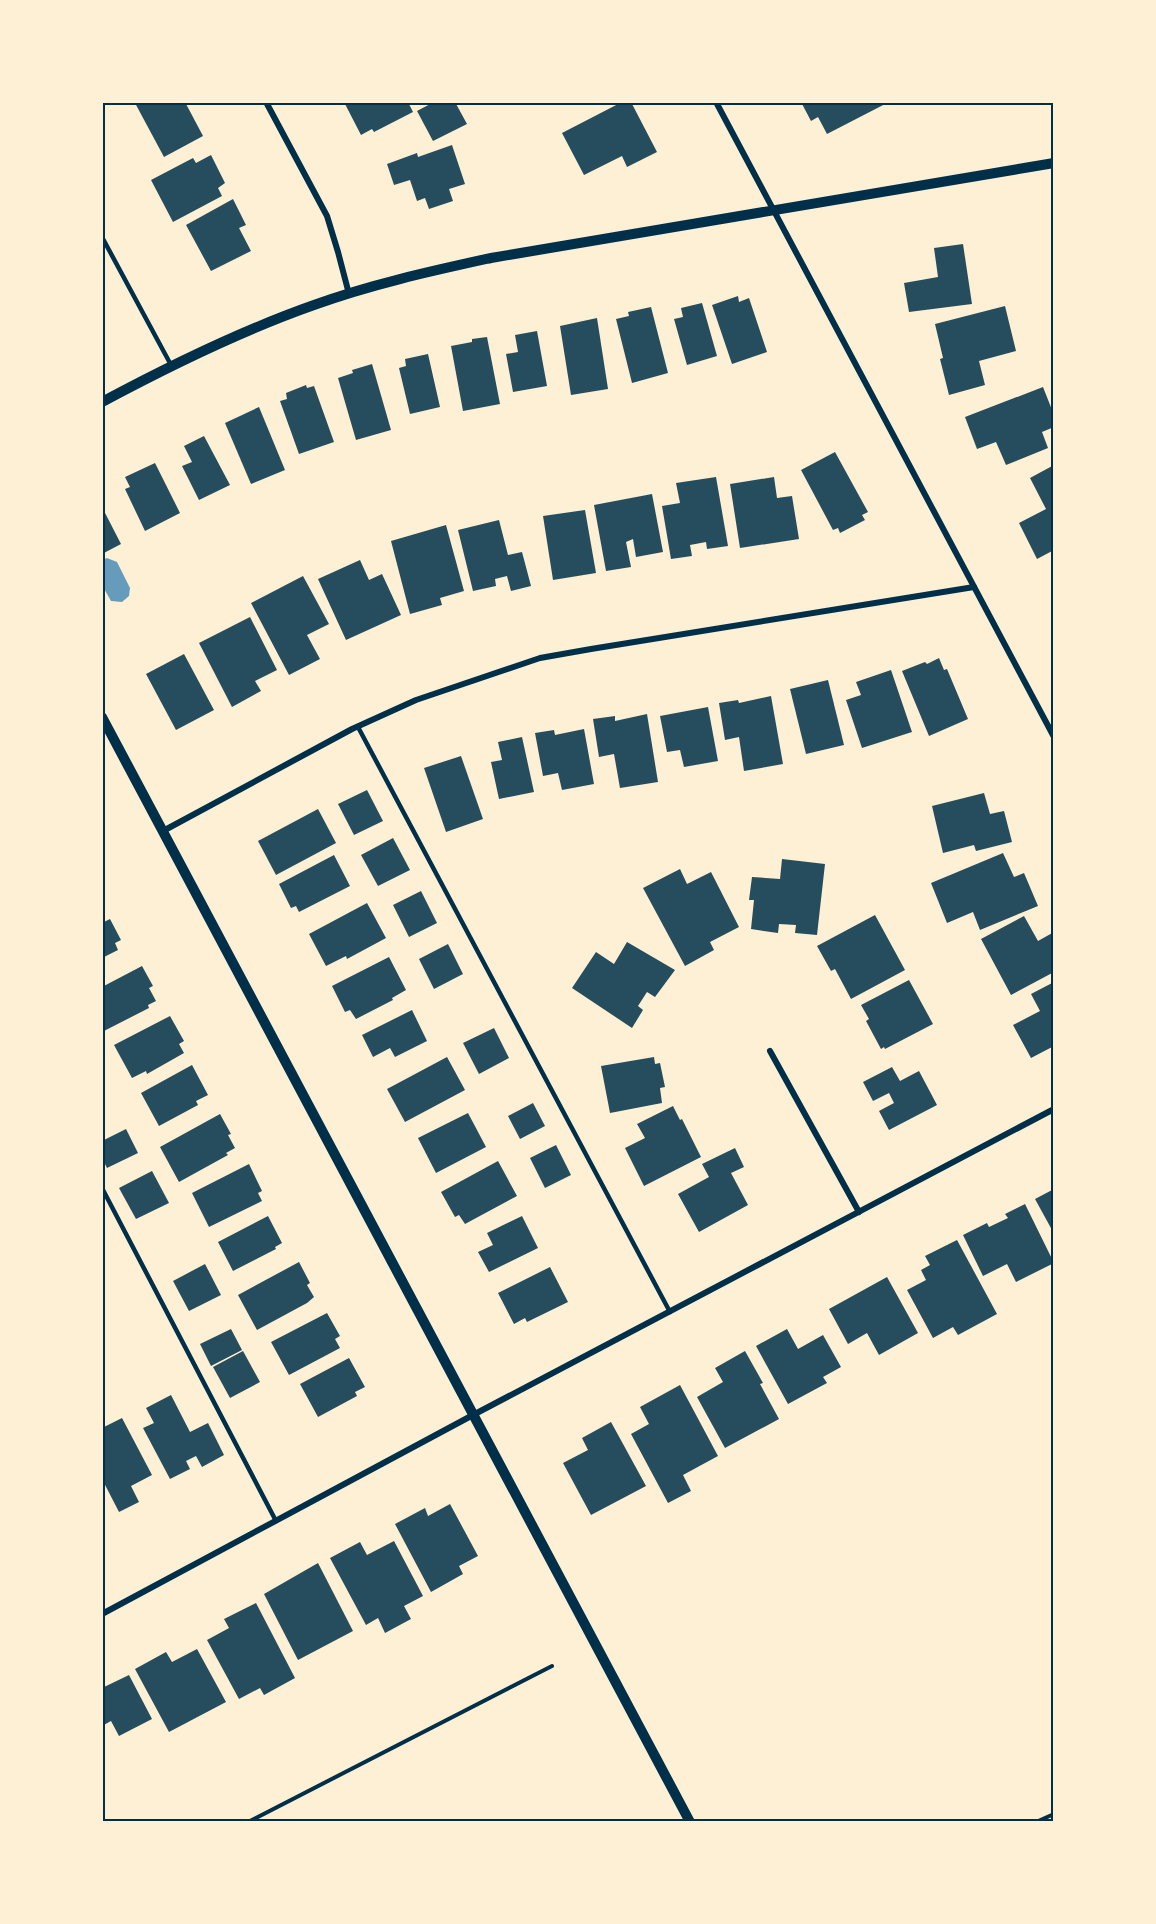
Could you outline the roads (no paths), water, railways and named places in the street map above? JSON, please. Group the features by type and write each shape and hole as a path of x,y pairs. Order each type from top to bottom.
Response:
{"street":[{"path":"266,102 327,216 349,294"},
{"path":"716,102 1054,737"},
{"path":"102,402 171,365 233,336 315,304 404,277 491,258 1054,163"},
{"path":"163,831 358,727 416,700 540,658 974,587"},
{"path":"102,717 690,1822"},
{"path":"770,1051 859,1212"},
{"path":"102,1614 473,1415 1054,1109"}],"lane":[{"path":"102,237 171,365"},
{"path":"358,727 670,1312"},
{"path":"102,1188 276,1521"}],"water":[{"path":"107,558 117,562 130,588 129,596 122,602 111,601 102,585 102,560"}]}
